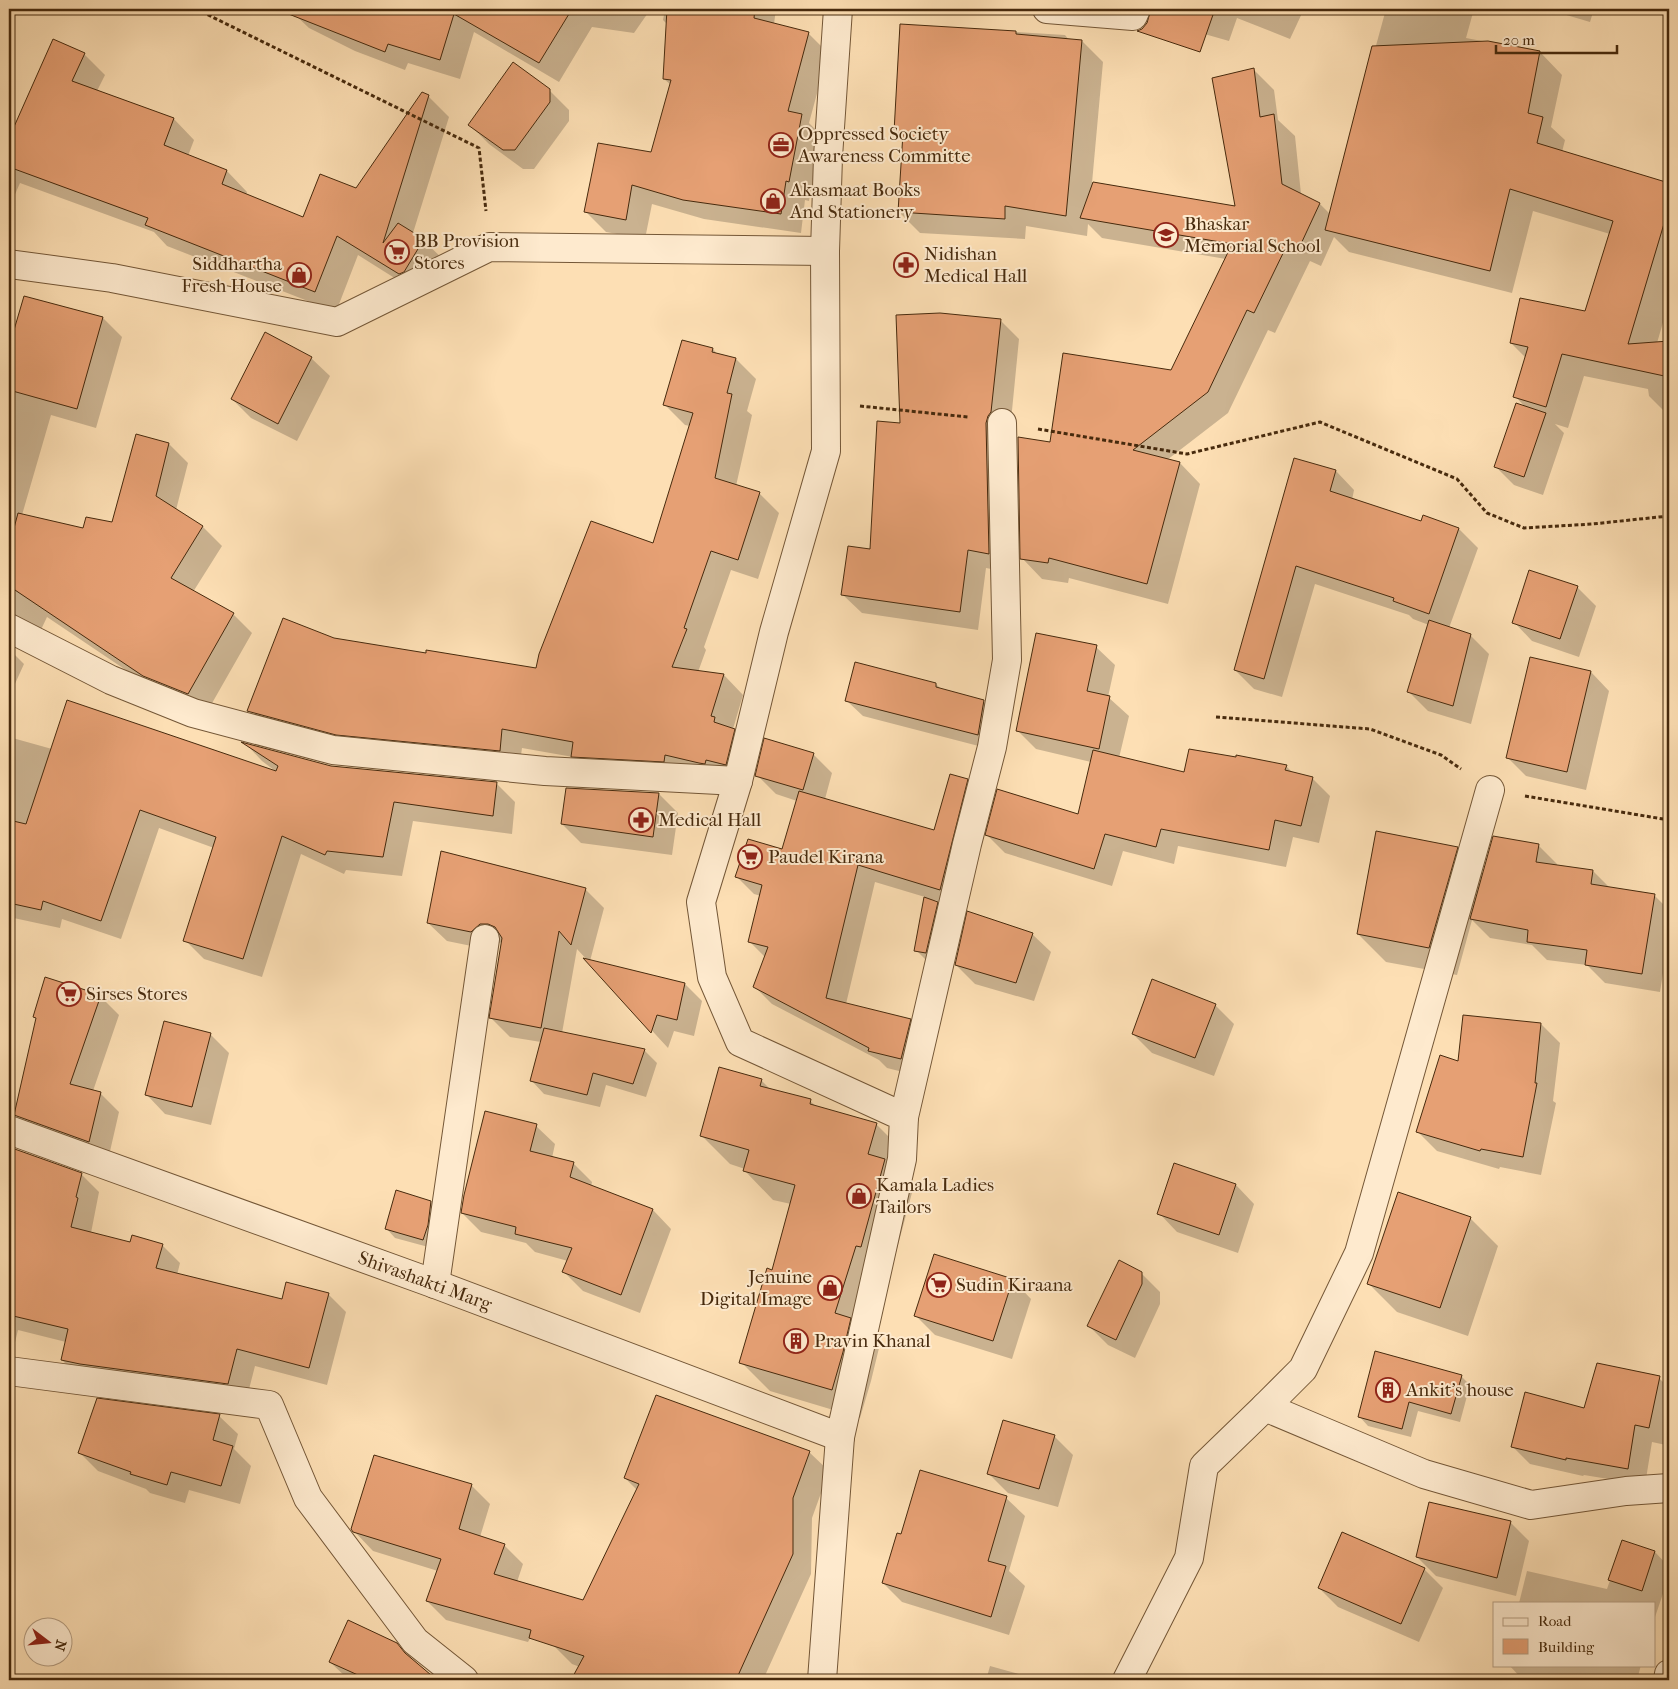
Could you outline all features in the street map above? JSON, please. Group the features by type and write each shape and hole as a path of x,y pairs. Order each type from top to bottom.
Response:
{"street":[{"path":"838,9 828,157 825,252 826,451 774,632 738,781 701,902 712,977 740,1042 904,1117"},
{"path":"1046,9 1133,16 1136,9"},
{"path":"9,264 112,278 337,322 489,247 825,252"},
{"path":"822,1680 840,1437 902,1159 904,1117 967,844 992,747 1007,660 1002,423"},
{"path":"9,628 111,680 193,713 333,750 546,770 738,781"},
{"path":"1127,1680 1189,1558 1204,1466 1303,1369 1359,1253 1490,790"},
{"path":"435,1284 484,939"},
{"name":"Shivashakti Marg","path":"9,1130 435,1284 840,1437"},
{"path":"9,1371 269,1404 308,1498 415,1641 464,1680"},
{"path":"1265,1407 1424,1474 1531,1505 1626,1491 1669,1488"},
{"path":"1668,1680 1669,1674"}],"path":[{"path":"196,9 479,148 489,247"},
{"path":"827,402 957,415 1187,454 1320,422 1457,479 1487,512 1524,528 1592,524 1669,516"},
{"path":"1216,718 1370,729 1441,755 1490,790 1669,820"}],"building":[{"path":"281,9 572,9 539,63 454,14 440,60 388,44 385,52 281,11"},
{"path":"667,9 755,9 754,18 809,32 788,111 802,114 789,182 786,181 781,214 683,200 632,185 626,220 584,212 598,143 651,152 671,80 663,79"},
{"path":"1151,9 1215,9 1200,52 1137,31 1142,29 1147,23"},
{"path":"900,24 1016,31 1016,34 1082,40 1066,216 1005,206 1005,219 898,212 903,133 894,132"},
{"path":"53,39 85,53 72,81 174,118 164,145 227,170 222,184 303,217 320,174 356,188 422,92 429,95 383,243 398,223 424,239 404,272 399,274 337,236 315,292 145,225 148,218 9,167 9,138"},
{"path":"1488,41 1540,51 1528,113 1543,117 1537,143 1669,183 1669,207 1628,344 1669,341 1669,377 1562,354 1546,407 1513,397 1528,347 1510,343 1520,298 1585,311 1613,221 1510,189 1490,271 1325,230 1372,46"},
{"path":"513,62 550,89 550,102 515,150 503,150 468,125"},
{"path":"1254,68 1260,117 1274,114 1282,184 1320,203 1300,246 1289,241 1254,313 1247,310 1208,392 1133,450 1180,462 1147,584 1049,558 1048,563 1020,559 1018,437 1050,442 1063,353 1171,370 1232,244 1080,218 1093,182 1235,206 1212,78"},
{"path":"24,296 103,317 77,409 9,390 9,347"},
{"path":"940,313 1001,319 991,412 986,423 989,554 968,550 960,612 841,595 848,546 870,549 877,421 900,423 896,315"},
{"path":"265,332 312,357 278,424 231,399"},
{"path":"682,340 713,348 712,352 736,358 727,393 732,394 715,478 760,492 738,560 711,551 684,628 687,629 672,667 724,674 711,716 715,717 714,722 735,729 726,765 706,760 705,764 665,755 664,762 571,757 573,742 502,729 500,751 336,735 247,711 283,618 334,638 426,653 426,650 536,668 539,654 591,521 653,543 693,413 663,405"},
{"path":"1516,403 1546,413 1524,477 1494,467"},
{"path":"136,434 169,443 156,496 203,526 171,578 234,613 188,694 143,676 9,586 9,547 18,513 83,528 86,517 112,522"},
{"path":"1294,458 1336,470 1330,491 1421,521 1423,515 1459,528 1429,614 1393,601 1394,598 1296,566 1264,679 1234,670"},
{"path":"1529,570 1578,586 1560,639 1512,623"},
{"path":"1429,620 1471,634 1453,706 1407,692"},
{"path":"1036,633 1097,645 1087,691 1110,696 1099,749 1016,731"},
{"path":"1530,657 1591,671 1567,772 1506,758"},
{"path":"855,662 936,683 936,687 984,700 978,735 845,701"},
{"path":"67,700 276,771 278,766 241,742 331,766 497,782 493,816 394,802 383,857 327,851 325,855 282,836 243,959 183,941 216,837 140,810 101,921 43,901 41,910 9,903 9,820 26,824"},
{"path":"764,738 814,753 803,790 755,776"},
{"path":"1189,749 1236,757 1236,755 1287,765 1285,770 1313,777 1301,826 1275,820 1269,850 1161,829 1156,847 1105,834 1094,869 985,835 997,789 1078,814 1093,750 1184,772"},
{"path":"950,774 968,779 940,890 858,865 826,998 911,1019 901,1059 868,1051 869,1048 753,987 768,947 748,942 762,885 735,877 748,839 782,849 799,791 934,830"},
{"path":"566,788 659,793 653,837 561,824"},
{"path":"1376,831 1458,847 1429,948 1357,934"},
{"path":"1493,836 1539,844 1536,862 1593,870 1591,884 1655,894 1642,974 1585,965 1587,950 1527,942 1528,930 1470,919"},
{"path":"441,851 586,888 571,945 559,931 541,1028 489,1018 502,938 495,927 488,924 480,924 471,932 427,923"},
{"path":"924,897 938,902 926,953 914,951"},
{"path":"967,911 1033,933 1016,983 955,965"},
{"path":"583,958 685,983 677,1020 657,1015 651,1033"},
{"path":"45,977 101,995 70,1084 101,1092 89,1142 14,1115 36,1018 33,1017"},
{"path":"1152,979 1216,1004 1195,1058 1132,1034"},
{"path":"1463,1015 1541,1023 1535,1083 1537,1083 1523,1157 1481,1149 1480,1151 1416,1132 1440,1055 1458,1061"},
{"path":"164,1021 211,1033 192,1107 145,1095"},
{"path":"544,1028 645,1049 633,1084 593,1073 587,1095 530,1081"},
{"path":"719,1067 762,1079 760,1086 811,1099 810,1104 877,1123 868,1154 885,1159 861,1247 856,1246 835,1313 851,1318 832,1390 739,1363 767,1268 772,1270 795,1185 743,1171 749,1150 700,1136"},
{"path":"485,1111 537,1124 530,1151 574,1162 570,1177 653,1209 621,1295 562,1272 572,1248 515,1234 516,1227 461,1213"},
{"path":"9,1147 82,1173 71,1227 130,1242 132,1235 163,1244 156,1268 282,1299 286,1282 329,1293 309,1368 237,1349 228,1384 61,1360 68,1329 9,1315"},
{"path":"1174,1163 1236,1184 1219,1235 1157,1214"},
{"path":"396,1190 431,1201 428,1225 423,1240 385,1229"},
{"path":"1398,1192 1471,1217 1440,1308 1367,1284"},
{"path":"934,1254 1013,1279 993,1341 914,1316"},
{"path":"1119,1260 1142,1272 1142,1284 1116,1340 1087,1326"},
{"name":"Ankit's house","path":"1375,1351 1462,1375 1451,1414 1409,1402 1402,1429 1358,1417"},
{"path":"1597,1363 1660,1376 1649,1428 1635,1425 1628,1469 1566,1458 1566,1460 1511,1447 1525,1392 1584,1408"},
{"path":"656,1395 810,1451 793,1498 793,1554 736,1680 571,1680 584,1656 529,1638 531,1630 426,1601 441,1559 353,1532 351,1529 374,1455 472,1484 459,1529 505,1544 494,1574 583,1600 639,1484 624,1478"},
{"path":"97,1398 220,1414 213,1440 233,1446 221,1486 171,1472 167,1485 130,1474 131,1472 78,1453"},
{"path":"1003,1420 1055,1435 1039,1489 987,1474"},
{"path":"920,1470 1007,1496 988,1561 1006,1566 991,1617 882,1583 897,1533 901,1534"},
{"path":"1429,1502 1511,1521 1497,1578 1416,1557"},
{"path":"1342,1532 1425,1568 1401,1624 1318,1588"},
{"path":"1622,1540 1655,1551 1642,1591 1608,1580"},
{"path":"348,1620 397,1643 405,1653 437,1680 369,1680 329,1662"}],"place":[{"name":"Oppressed Society Awareness Committe","path":"781,145"},
{"name":"Akasmaat Books And Stationery","path":"773,201"},
{"name":"Bhaskar Memorial School","path":"1166,235"},
{"name":"BB Provision Stores","path":"397,252"},
{"name":"Nidishan Medical Hall","path":"906,265"},
{"name":"Siddhartha Fresh House","path":"299,275"},
{"name":"Medical Hall","path":"641,820"},
{"name":"Paudel Kirana","path":"750,857"},
{"name":"Sirses Stores","path":"69,994"},
{"name":"Kamala Ladies Tailors","path":"859,1196"},
{"name":"Sudin Kiraana","path":"939,1285"},
{"name":"Jenuine Digital Image","path":"830,1288"},
{"name":"Pravin Khanal","path":"796,1341"},
{"name":"Ankit's house","path":"1388,1390"}]}
